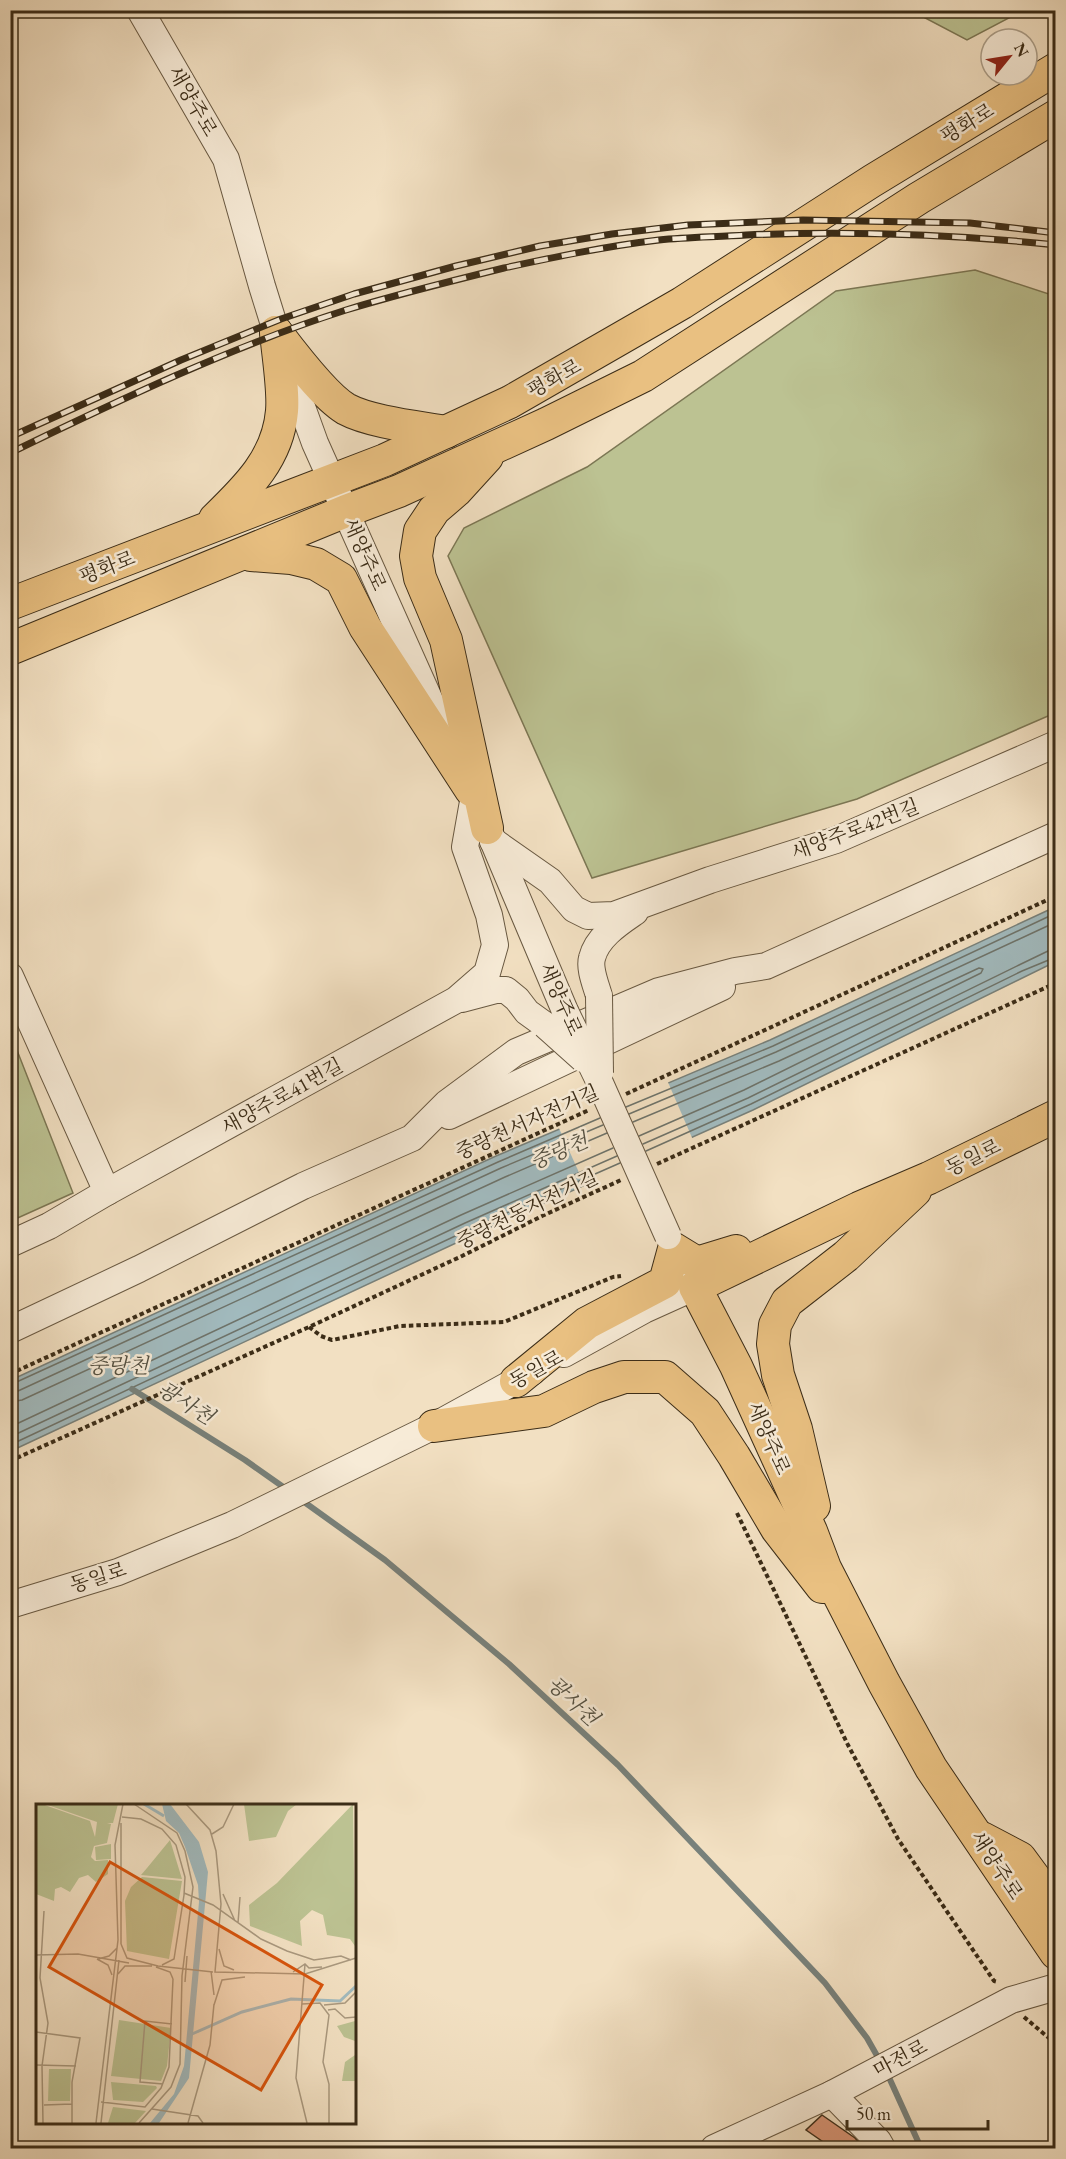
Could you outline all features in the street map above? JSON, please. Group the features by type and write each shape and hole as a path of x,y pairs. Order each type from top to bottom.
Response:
{"main road":[{"name":"평화로","path":"10,604 385,460 510,402 682,303 872,181 1056,69"},
{"name":"평화로","path":"10,649 399,491 643,376 920,198 1056,116"},
{"path":"276,332 316,381 345,408 380,420 446,432"},
{"path":"205,528 260,473 277,436 283,410 276,332"},
{"path":"490,834 446,640 420,578 416,556 420,531 434,510 496,447"},
{"path":"244,554 316,564 341,579 365,627 472,793"},
{"name":"동일로","path":"695,1287 1050,1119"},
{"path":"811,1531 815,1512 796,1429 778,1375 773,1344 776,1326 787,1302 846,1256 929,1178"},
{"path":"516,1381 587,1323 664,1282 671,1243 700,1262 859,1208"},
{"name":"새양주로","path":"695,1287 736,1366 811,1531 825,1568 931,1768 1056,1953"},
{"path":"434,1426 544,1411 624,1377 665,1377 705,1412 777,1529 859,1635"},
{"path":"978,1836 1020,1858 1056,1907"}],"street":[{"name":"새양주로","path":"140,10 226,159 276,332 315,442 490,834 555,1018 601,1089 671,1243 695,1287"},
{"name":"새양주로42번길","path":"651,902 710,880 836,840 1056,744"},
{"path":"456,1000 487,973 495,945 489,915 465,847 472,793"},
{"path":"490,834 550,881 574,909 588,916 614,915 651,902"},
{"path":"10,1330 139,1269 303,1186 412,1138 447,1104 516,1052 659,991 735,971 765,966 1056,835"},
{"path":"601,1089 599,996 591,958 615,925 651,902"},
{"path":"10,976 107,1192"},
{"path":"456,1000 496,990 506,990 518,999 527,1012 555,1018"},
{"name":"새양주로41번길","path":"10,1244 49,1226 456,1000"},
{"name":"동일로","path":"10,1605 118,1572 232,1525 356,1462 434,1426 644,1310 695,1287"},
{"name":"마전로","path":"714,2148 840,2090 1011,2000 1056,1987"},
{"path":"840,2090 882,2148"}],"path":[{"name":"중랑천서자전거길","path":"10,1374 601,1089 1056,896"},
{"path":"649,1167 1056,983"},
{"name":"중랑천동자전거길","path":"10,1461 309,1327 628,1177"},
{"path":"309,1327 321,1336 332,1340 400,1326 504,1322 613,1277 629,1275"},
{"path":"735,1508 843,1735 898,1839 994,1981 1002,1984"},
{"path":"1023,2017 1056,2044"}],"green space":[{"path":"912,11 1022,11 992,27 979,27 979,34 967,40"},
{"path":"975,270 1055,296 1055,713 857,799 592,878 448,556 464,528 587,467 836,291"},
{"path":"11,1035 73,1193 10,1221"}],"water":[{"name":"중랑천","path":"1055,907 1055,962 753,1110 471,1236 11,1451 11,1380 496,1156 770,1040"}],"pier":[{"path":"667,1080 693,1140 586,1188 558,1126"}],"building":[{"path":"822,2115 855,2138 864,2148 832,2148 806,2130"}],"waterway":[{"name":"광사천","path":"132,1389 245,1460 289,1491"},
{"name":"광사천","path":"300,1499 385,1560 509,1664 618,1765 825,1983 867,2038 880,2061"},
{"name":"광사천","path":"887,2073 921,2148"}],"railway":[{"path":"10,437 181,360 281,319 354,294 540,246 688,225 803,220 970,223 1056,233"},
{"path":"10,453 218,357 304,324 405,293 562,256 659,240 785,234 939,236 1056,245"}]}
